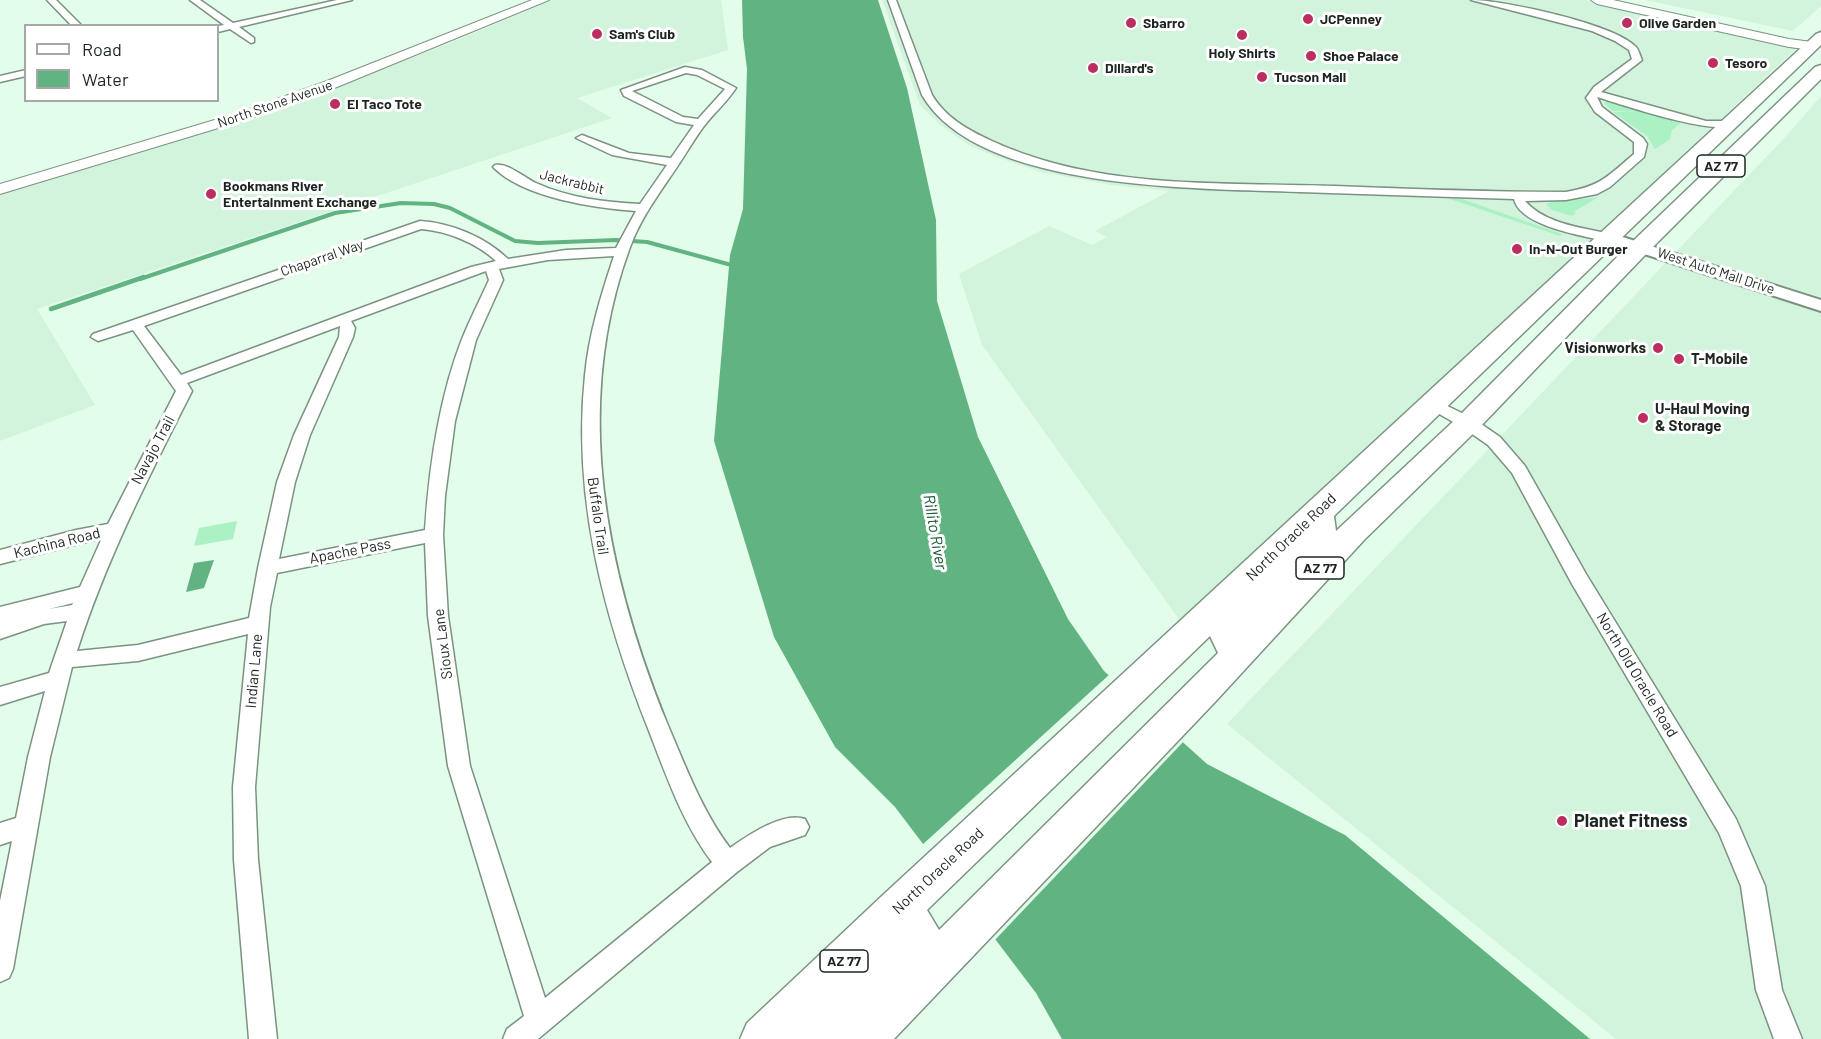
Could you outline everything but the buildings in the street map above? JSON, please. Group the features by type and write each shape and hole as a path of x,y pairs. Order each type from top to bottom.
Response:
{"highway":[{"name":"North Oracle Road","path":"763,1039 1816,41"},
{"name":"AZ 77","path":"862,1039 1239,654 1354,531 1468,423 1640,247 1821,70"},
{"path":"1239,654 1228,641 1227,635 1321,536 1322,507"},
{"path":"816,1039 919,933 912,896"}],"main road":[{"name":"North Stone Avenue","path":"0,181 246,105 522,0"},
{"name":"North Stone Avenue","path":"0,189 243,116 338,82 543,0"},
{"path":"1597,0 1784,42 1816,41"},
{"path":"1620,0 1816,41"}],"street":[{"path":"51,0 76,24"},
{"path":"194,0 251,40"},
{"path":"219,29 344,0"},
{"path":"892,0 927,95 934,107 949,122 967,134 1017,158 1082,174 1156,183 1521,196 1566,196 1593,190 1606,184 1640,155 1641,144 1593,104 1596,91 1637,60 1634,47 1604,32 1488,2"},
{"path":"1488,2 1511,0"},
{"name":"Buffalo Trail","path":"701,123 674,117 625,92 630,87 685,70 699,72 730,87 701,123 644,208 624,245 599,324 589,404 591,469 599,533 619,619 643,692 712,844 728,864"},
{"path":"0,79 24,73"},
{"path":"1596,91 1706,123 1728,124"},
{"path":"582,138 607,151 632,159 675,162"},
{"name":"Jackrabbit","path":"499,167 527,185 563,198 604,206 644,208"},
{"name":"West Auto Mall Drive","path":"1521,196 1519,201 1522,206 1536,216 1821,306"},
{"name":"Chaparral Way","path":"98,337 420,225 440,227 495,253 498,264"},
{"path":"135,323 178,381 498,264 624,245"},
{"name":"Sioux Lane","path":"498,264 496,280 469,340 447,421 436,496 434,535 438,616 459,766 539,1021"},
{"name":"Indian Lane","path":"263,1039 246,860 244,787 258,624 267,568 286,482 302,435 346,337 348,327 343,319"},
{"name":"Navajo Trail","path":"0,969 25,826 60,670 84,602 114,529 184,391 178,381"},
{"name":"North Old Oracle Road","path":"1433,404 1468,423 1494,441 1519,470 1579,579 1728,827 1753,886 1769,990 1788,1039"},
{"name":"Kachina Road","path":"0,557 76,536 114,529"},
{"name":"Apache Pass","path":"267,568 434,535"},
{"path":"0,615 60,598 84,602"},
{"path":"0,631 84,602"},
{"path":"0,696 35,684 60,670 258,624"},
{"path":"0,834 25,826"},
{"path":"517,1039 728,864 762,839 797,827"}],"shaded area":[{"path":"552,0 721,0 728,50 577,98 612,118 37,309 95,405 0,441 0,194 286,105 450,43"},
{"path":"882,0 1584,0 1797,48 1181,622 982,345 959,274 1049,226 1092,245 1107,237 1095,231 1169,191 1111,185 1041,172 969,145 939,124 920,105"},
{"path":"1645,0 1821,0 1821,6 1793,31"},
{"path":"1821,96 1821,1039 1616,1039 1227,724 1788,134"},
{"path":"1610,101 1689,122 1687,124 1654,115 1681,123 1672,130 1670,139 1655,149 1647,136 1613,112 1639,111 1612,111 1604,103"},
{"path":"1599,197 1573,212 1576,213 1572,216 1552,210 1546,204 1556,201"},
{"path":"1450,199 1462,199 1562,234 1560,236"},
{"path":"237,521 233,539 194,546 199,528"}],"water":[{"name":"Rillito River","path":"742,0 878,0 907,88 936,220 937,301 978,437 1068,619 1104,671 1207,764 1345,835 1590,1039 1062,1039 1036,993 895,807 835,747 774,637 714,441 730,255 743,209 747,69"},
{"path":"214,560 204,588 186,592 194,563"}],"pier":[{"path":"1110,674 1185,740 993,942 921,846"}],"waterway":[{"path":"140,279 335,213 401,203 434,204 450,208 515,241 538,243 616,240 647,242 735,266"},
{"path":"51,309 144,277"}],"place":[{"name":"JCPenney","path":"1308,19"},
{"name":"Sbarro","path":"1131,23"},
{"name":"Olive Garden","path":"1627,23"},
{"name":"Sam's Club","path":"597,34"},
{"name":"Holy Shirts","path":"1242,35"},
{"name":"Shoe Palace","path":"1311,56"},
{"name":"Tesoro","path":"1713,63"},
{"name":"Dillard's","path":"1093,68"},
{"name":"Tucson Mall","path":"1262,77"},
{"name":"El Taco Tote","path":"335,104"},
{"name":"Bookmans River Entertainment Exchange","path":"211,194"},
{"name":"In-N-Out Burger","path":"1517,249"},
{"name":"Visionworks","path":"1658,348"},
{"name":"T-Mobile","path":"1679,359"},
{"name":"U-Haul Moving & Storage","path":"1643,418"},
{"name":"Planet Fitness","path":"1562,821"}]}
